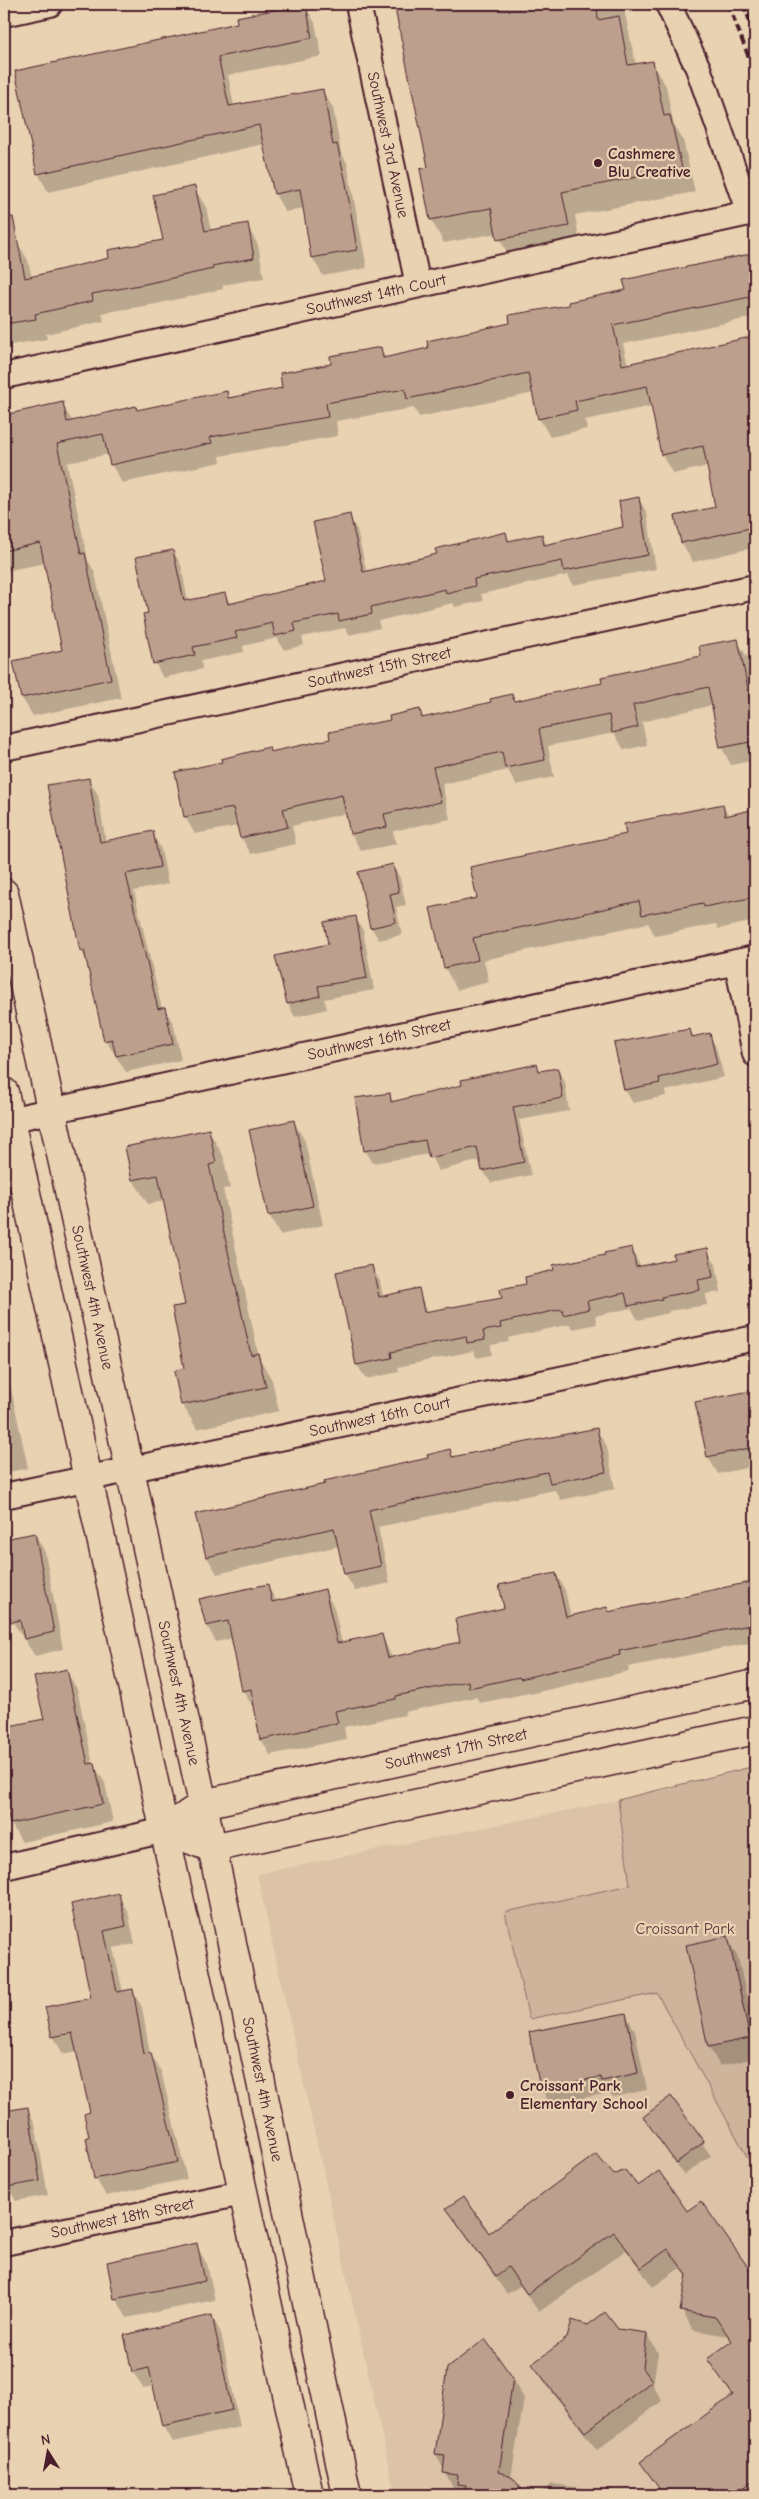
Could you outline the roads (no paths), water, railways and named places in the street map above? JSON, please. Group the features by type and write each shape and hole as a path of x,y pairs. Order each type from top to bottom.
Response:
{"main road":[{"name":"Southwest 4th Avenue","path":"4,893 128,1469 203,1804 347,2495"},
{"path":"4,1092 7,1121 164,1830 308,2495"},
{"name":"Southwest 17th Street","path":"164,1830 203,1804 755,1684"},
{"path":"164,1830 212,1848 755,1730"}],"street":[{"path":"4,14 50,4"},
{"name":"Southwest 3rd Avenue","path":"358,4 418,285"},
{"name":"Southwest 14th Court","path":"4,376 749,213 698,68 668,4"},
{"name":"Southwest 15th Street","path":"4,748 755,587"},
{"path":"746,960 755,1054"},
{"name":"Southwest 16th Street","path":"7,1121 746,960"},
{"name":"Southwest 16th Court","path":"4,1496 86,1477 755,1338"},
{"name":"Southwest 17th Street","path":"4,1867 164,1830"},
{"name":"Southwest 18th Street","path":"4,2243 242,2193"}],"railway":[{"path":"728,4 755,73"},
{"path":"743,4 755,33"}],"place":[{"name":"Cashmere Blu Creative","path":"598,163"},
{"name":"Croissant Park Elementary School","path":"510,2095"}],"park label":[{"name":"Croissant Park","path":"685,1929"}]}
